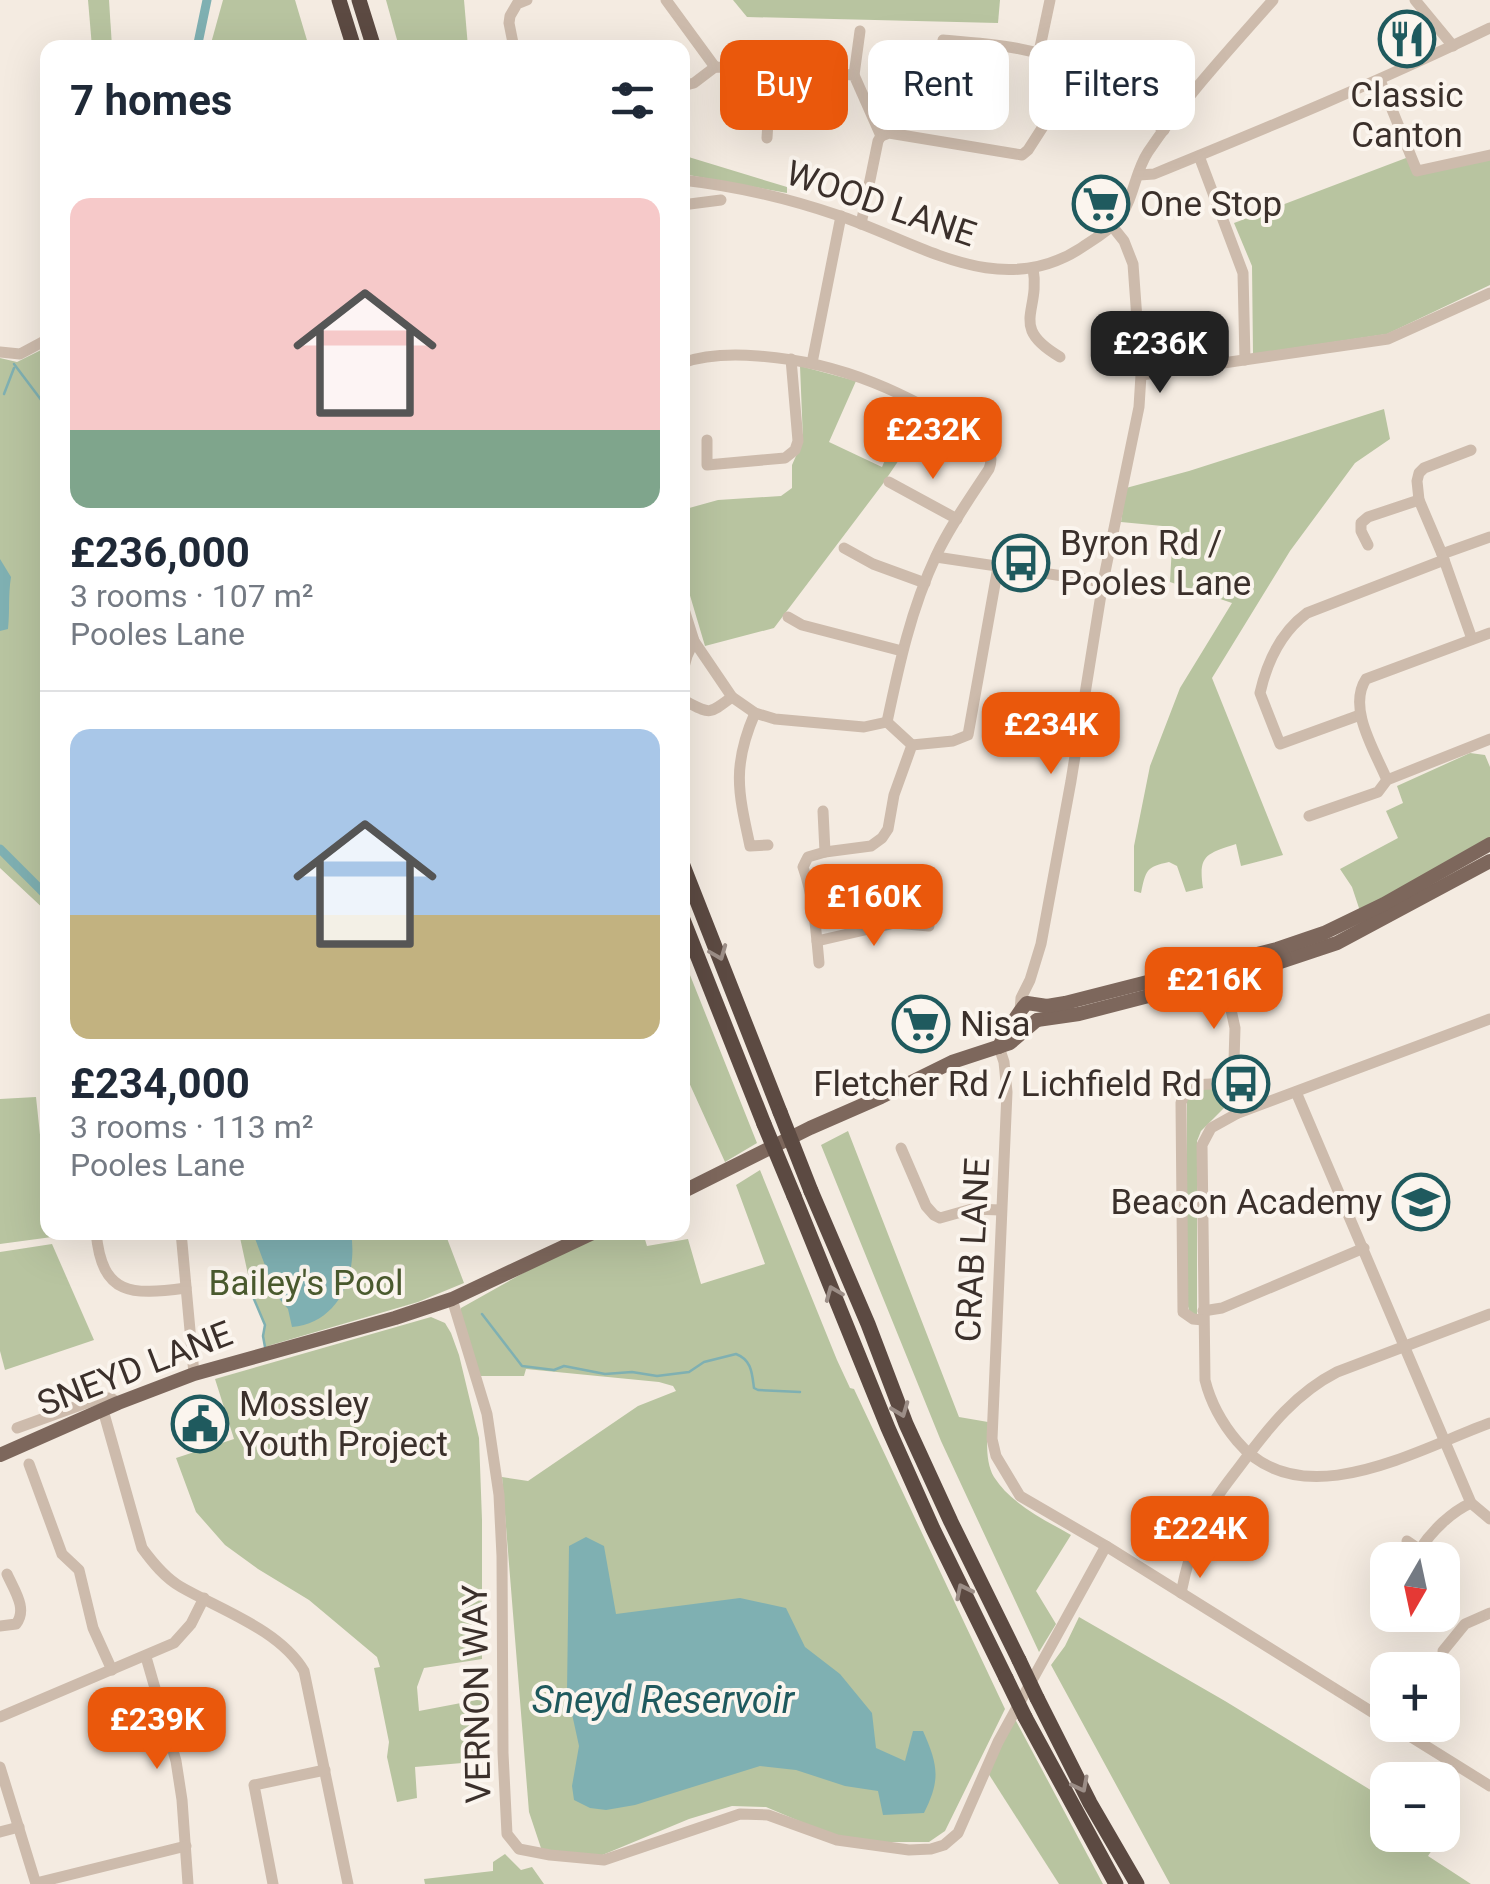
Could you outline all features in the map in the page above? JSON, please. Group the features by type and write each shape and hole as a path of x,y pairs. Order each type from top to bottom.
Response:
{"highway":[{"path":"339,0 352,40"},
{"path":"358,0 371,40"},
{"path":"690,882 906,1424 950,1522 1090,1803 1137,1884"},
{"path":"690,937 932,1529 1025,1717 1116,1884"}],"main road":[{"path":"690,1188 952,1062 1010,1043 1029,1012 1066,1018 1277,950 1342,926 1490,844"},
{"path":"1222,970 1280,962 1337,943 1487,863"},
{"name":"SNEYD LANE","path":"0,1454 194,1374 458,1296 578,1240"}],"street":[{"path":"513,40 510,16 516,4 527,0"},
{"path":"666,0 715,67"},
{"path":"1042,40 1050,0"},
{"name":"WOOD LANE","path":"1195,90 1273,0"},
{"path":"1415,0 1454,46"},
{"path":"1139,175 1154,174 1199,156 1380,80 1490,28"},
{"path":"860,31 854,75 881,136"},
{"path":"690,83 720,67"},
{"path":"848,75 854,75"},
{"path":"1380,80 1417,172 1490,154"},
{"path":"767,130 767,138"},
{"path":"861,224 881,136 889,134 1022,155 1041,130"},
{"name":"WOOD LANE","path":"690,181 772,195 841,216 957,262 1000,270 1033,268 1069,256 1112,226 1126,209 1146,156 1164,130"},
{"path":"1199,156 1242,272 1245,360"},
{"path":"690,204 721,200"},
{"path":"812,362 841,216"},
{"path":"1029,1012 1030,980 1041,944 1104,582 1139,407 1141,375 1133,264 1124,241 1112,226"},
{"path":"1033,268 1029,326 1040,343 1057,351"},
{"path":"1141,375 1388,339 1490,292"},
{"path":"0,352 20,354 40,344"},
{"path":"690,361 732,354 812,362 865,378 916,400 987,446 989,469 957,518 924,583 902,652 888,722"},
{"path":"706,440 706,465 785,458 792,454 798,442 791,359"},
{"path":"1471,450 1424,468 1416,482 1419,500 1472,640"},
{"path":"889,482 957,518"},
{"path":"1368,545 1361,531 1368,517 1419,500"},
{"path":"1360,715 1280,744 1260,693 1280,640 1307,613 1490,537"},
{"path":"844,548 873,564 924,583"},
{"path":"936,557 1104,582"},
{"path":"888,722 912,745 953,741 968,735 998,567"},
{"path":"788,617 802,625 902,652"},
{"path":"690,628 694,641 732,696 754,714 864,727 888,722"},
{"path":"1387,780 1360,715 1359,690 1366,679 1490,633"},
{"path":"690,650 694,641"},
{"path":"690,703 712,711 732,696"},
{"path":"754,714 739,758 742,809 750,846 768,844"},
{"path":"1309,816 1378,792 1387,780 1490,741"},
{"path":"818,963 813,903 803,866 808,856 871,846 882,838 912,745"},
{"path":"823,810 825,852"},
{"path":"817,941 895,923 928,926"},
{"path":"1222,970 1235,1028 1233,1084 1238,1114"},
{"path":"1490,1019 1238,1114 1211,1128 1202,1145 1204,1366 1216,1412 1249,1454 1272,1470 1323,1477 1375,1468 1490,1423"},
{"name":"CRAB LANE","path":"999,1048 1007,1092 992,1439 996,1456 1020,1496 1106,1546"},
{"path":"1233,1084 1191,1086 1181,1103 1183,1312 1187,1317 1204,1316 1364,1248"},
{"path":"1296,1092 1471,1503 1490,1519"},
{"path":"908,1154 926,1206 934,1215 940,1218 972,1208 1002,1210"},
{"path":"97,1240 103,1269 115,1282 136,1292 186,1288"},
{"path":"183,1240 194,1374"},
{"name":"VERNON WAY","path":"458,1296 486,1414 499,1495 502,1752 507,1834 519,1849 604,1860 740,1814 768,1815 837,1840 909,1850 944,1845 958,1833 998,1742 1106,1546"},
{"path":"1181,1593 1205,1517 1220,1490 1282,1411 1320,1380 1490,1314"},
{"path":"17,1428 100,1398 118,1403"},
{"path":"103,1410 142,1548 155,1565 178,1586 284,1645 304,1671 348,1884"},
{"path":"29,1464 62,1554 80,1570 94,1628 112,1670"},
{"path":"1425,1542 1471,1503"},
{"path":"1106,1546 1370,1711"},
{"path":"0,1626 16,1624 21,1618 22,1610 7,1574"},
{"path":"0,1717 174,1643 191,1624 204,1598"},
{"path":"1443,1651 1448,1633 1490,1613"},
{"path":"146,1657 176,1762 188,1884"},
{"path":"1419,1742 1490,1786"},
{"path":"0,1767 36,1884 186,1846"},
{"path":"272,1884 254,1785 325,1770"},
{"path":"0,1832 19,1827"}],"green space":[{"path":"88,0 109,0 112,40 91,40"},
{"path":"223,0 295,0 307,40 212,40"},
{"path":"386,0 464,0 467,40 397,40"},
{"path":"733,0 1000,0 998,23 747,17"},
{"path":"690,157 787,187 787,193 690,175"},
{"path":"1406,158 1420,173 1490,158 1490,285 1387,334 1253,354 1252,266 1234,223"},
{"path":"40,350 40,905 0,868 0,358 17,362"},
{"path":"800,366 856,381 829,442 882,467 909,404 938,422 924,423 774,628 705,646 690,596 690,508 718,500 781,496 792,488 792,465 803,440"},
{"path":"1384,409 1390,439 1355,463 1290,551 1212,678 1283,855 1241,866 1236,844 1206,857 1203,888 1186,892 1177,866 1169,862 1151,868 1141,893 1134,891 1134,846 1150,766 1180,688 1232,603 1170,582 1173,527 1121,522 1126,488"},
{"path":"1470,753 1485,755 1490,767 1490,838 1360,911 1352,887 1340,869 1398,838 1386,811 1403,803 1397,786"},
{"path":"690,975 757,1143 725,1162 690,1085"},
{"path":"1228,1089 1227,1105 1201,1131 1197,1141 1197,1315 1190,1313 1187,1303 1187,1098 1190,1092"},
{"path":"36,1097 40,1239 0,1244 0,1099"},
{"path":"848,1131 959,1417 988,1422 988,1457 1001,1487 1019,1503 1071,1535 1036,1591 1056,1624 1039,1652 941,1441 821,1145"},
{"path":"760,1170 837,1360 1005,1709 945,1831 929,1842 874,1842 832,1835 766,1807 732,1806 689,1819 600,1856 542,1851 529,1812 502,1477 528,1481 638,1406 676,1391 673,1386 659,1382 526,1369 524,1376 480,1376 461,1308 559,1253 592,1240 645,1240 647,1246 688,1240 701,1284 765,1264 736,1185"},
{"name":"Bailey's Pool","path":"241,1240 448,1240 464,1283 418,1302 265,1348 265,1325"},
{"path":"52,1244 94,1340 5,1370 0,1351 0,1252"},
{"path":"431,1317 445,1323 451,1333 479,1438 482,1659 424,1668 417,1687 419,1711 482,1699 486,1761 415,1767 417,1798 397,1802 374,1668 380,1667 377,1657 309,1600 225,1545 196,1512 176,1458 234,1439 215,1379"},
{"path":"1079,1617 1225,1701 1370,1790 1370,1852 1431,1852 1428,1856 1471,1884 1170,1884 1051,1665"},
{"path":"1015,1719 1103,1884 1059,1884 988,1773"},
{"path":"505,1854 521,1870 532,1867 544,1884 425,1884 424,1879 493,1871 493,1862"}],"water":[{"path":"0,559 11,577 8,629 0,631"},
{"path":"256,1240 351,1240 348,1280 333,1307 322,1317 292,1327 288,1309 276,1295"},
{"name":"Sneyd Reservoir","path":"586,1537 604,1546 616,1614 740,1598 786,1608 805,1647 840,1674 872,1713 876,1748 905,1761 913,1731 923,1731 936,1772 924,1813 883,1815 878,1791 845,1786 796,1770 760,1766 635,1805 606,1810 574,1800 572,1786 579,1746 567,1691 569,1546"}],"waterway":[{"path":"199,40 207,0"},
{"path":"14,364 40,398"},
{"path":"4,394 14,368"},
{"path":"0,849 40,889"},
{"path":"252,1280 248,1285 265,1325 265,1347"},
{"path":"482,1314 522,1366 554,1370 564,1366 605,1374 632,1372 657,1376 689,1372 704,1362 736,1354 748,1364 754,1388 800,1392"}],"place":[{"name":"Classic Canton","path":"1407,39"},
{"name":"One Stop","path":"1101,204"},
{"name":"Byron Rd / Pooles Lane","path":"1021,563"},
{"name":"Nisa","path":"921,1024"},
{"name":"Fletcher Rd / Lichfield Rd","path":"1241,1084"},
{"name":"Beacon Academy","path":"1421,1202"},
{"name":"Mossley Youth Project","path":"200,1424"}]}
